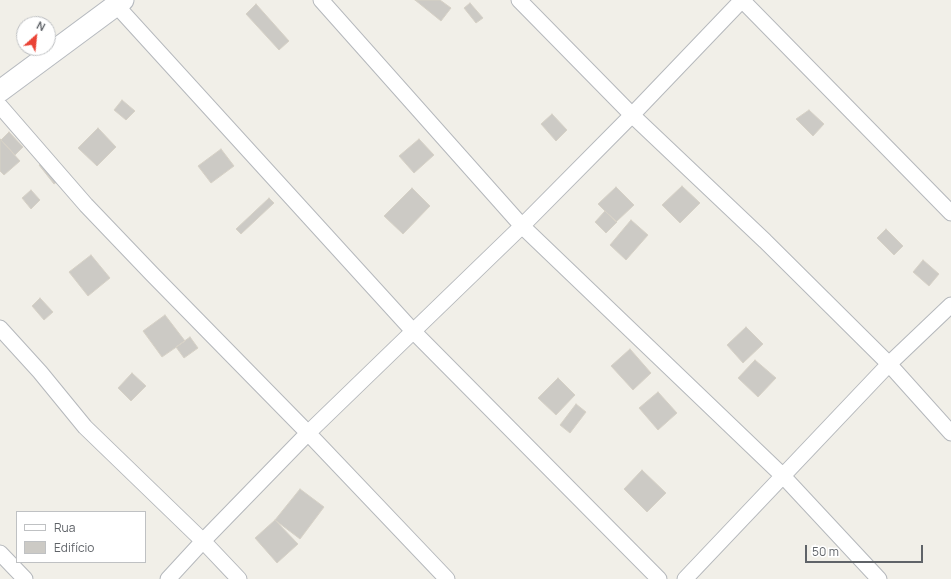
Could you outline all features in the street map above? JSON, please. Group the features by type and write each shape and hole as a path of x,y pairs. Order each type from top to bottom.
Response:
{"street":[{"path":"321,0 522,226 783,476 879,579"},
{"path":"519,0 632,115 765,241 889,364 951,433"},
{"path":"168,579 308,433 522,226 632,115 742,0 951,213"},
{"path":"0,91 119,2 413,331 659,579"},
{"path":"0,106 86,205 308,433 447,579"},
{"path":"685,579 889,364 951,305"},
{"path":"0,328 40,372 85,427 203,541 239,579"},
{"path":"0,554 25,579"}],"building":[{"path":"415,0 440,0 451,8 441,21"},
{"path":"470,3 483,18 476,23 464,8"},
{"path":"256,4 289,41 279,50 246,14"},
{"path":"122,100 135,111 126,120 114,110"},
{"path":"809,110 824,124 813,136 796,119"},
{"path":"552,114 567,130 556,141 541,124"},
{"path":"98,128 116,147 97,166 78,148"},
{"path":"9,132 23,147 15,155 1,140"},
{"path":"0,139 20,161 4,175 0,171"},
{"path":"419,139 434,155 414,173 399,156"},
{"path":"221,149 234,166 211,183 198,166"},
{"path":"46,160 61,179 54,184 39,165"},
{"path":"682,186 700,203 680,223 662,205"},
{"path":"616,187 634,205 616,222 598,204"},
{"path":"412,188 430,206 403,234 384,216"},
{"path":"31,190 40,200 31,209 22,198"},
{"path":"269,198 274,203 241,234 236,229"},
{"path":"605,211 617,222 606,233 595,222"},
{"path":"631,220 648,235 626,260 610,245"},
{"path":"886,229 903,246 894,255 877,238"},
{"path":"91,255 110,278 88,296 69,272"},
{"path":"923,260 939,274 929,286 913,272"},
{"path":"40,298 53,312 44,320 32,306"},
{"path":"165,315 185,341 162,357 143,331"},
{"path":"746,327 763,344 743,363 727,345"},
{"path":"190,337 198,348 184,358 176,347"},
{"path":"630,349 651,373 633,390 611,366"},
{"path":"755,360 776,378 758,397 738,378"},
{"path":"132,373 146,386 131,401 118,388"},
{"path":"558,378 575,395 556,415 538,398"},
{"path":"658,392 677,413 658,430 639,408"},
{"path":"576,404 586,412 570,433 560,425"},
{"path":"642,470 666,493 647,512 624,489"},
{"path":"300,489 324,507 300,539 275,520"},
{"path":"275,520 298,544 277,563 255,538"}]}
